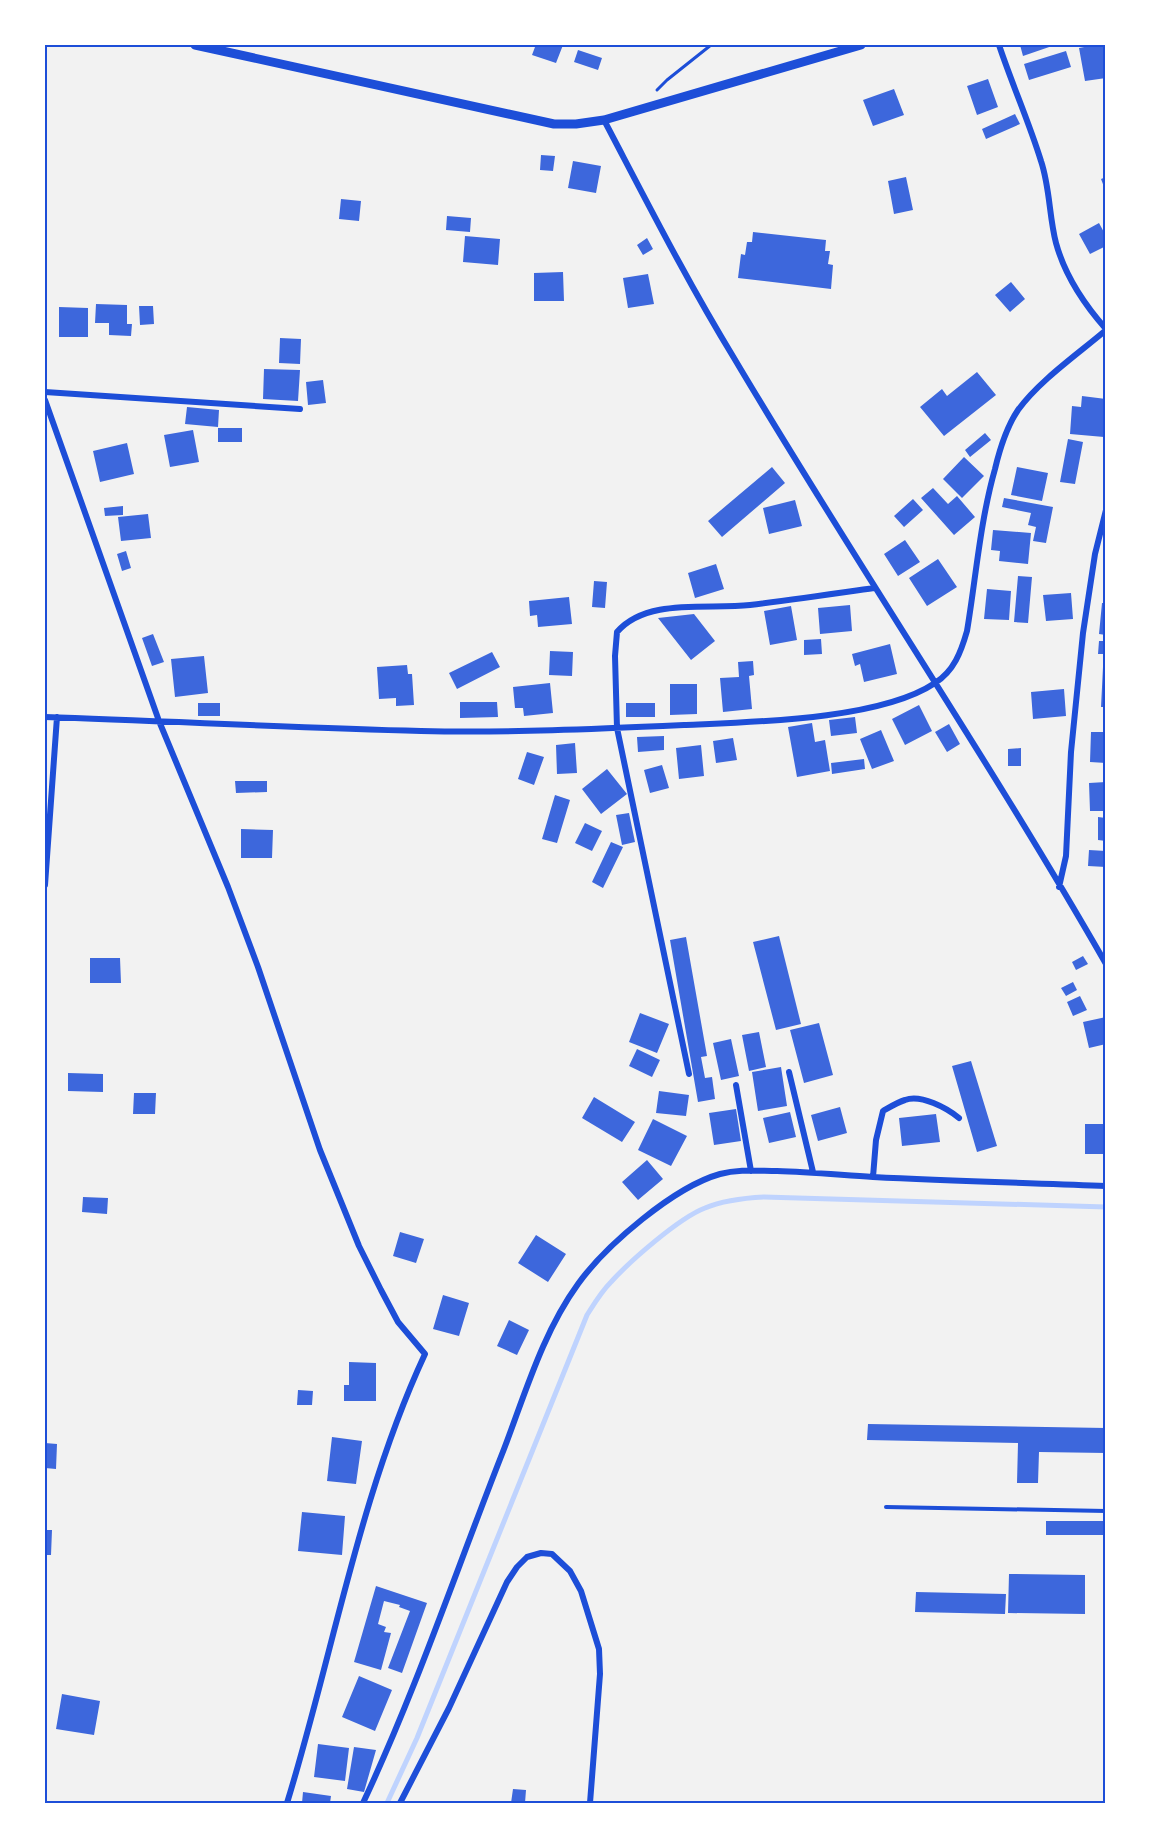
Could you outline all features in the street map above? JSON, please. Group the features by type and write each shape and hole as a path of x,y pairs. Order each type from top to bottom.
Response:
{"street":[{"path":"195,45 554,124 604,120 861,45"},
{"path":"45,717 423,731 544,731 727,723 819,716 878,706 905,698 936,683 956,663 962,649 967,631 989,490 1001,445 1010,423 1019,408 1036,390 1106,329 1082,301 1064,265 1056,241 1047,183 1041,162 999,45"},
{"path":"604,120 733,357 874,588 936,683 1106,964"},
{"path":"45,392 300,409"},
{"path":"45,400 159,721 243,927 320,1149 359,1246 398,1322 425,1354 410,1386 374,1489 287,1803"},
{"path":"1059,887 1066,856 1071,752 1083,633 1095,554 1106,510"},
{"path":"689,1074 617,728 615,639 617,632 621,626 661,609 747,606 874,588"},
{"path":"45,885 57,717"},
{"path":"789,1072 813,1173"},
{"path":"736,1085 751,1171"},
{"path":"873,1177 876,1140 883,1111 907,1098 931,1102 949,1110 959,1118"},
{"path":"363,1803 432,1640 544,1347 562,1309 579,1283 600,1258 630,1230 679,1192 720,1174 751,1171 1106,1186"},
{"path":"400,1803 449,1708 507,1582 517,1567 528,1557 541,1553 552,1554 570,1571 581,1591 599,1648 600,1674 590,1803"}],"lane":[{"path":"886,1507 1106,1511"}],"path":[{"path":"639,109 667,80 711,45"}],"building":[{"path":"531,45 563,45 556,63 532,55 535,47"},
{"path":"1020,45 1055,45 1023,56"},
{"path":"1106,45 1106,78 1085,81 1079,48"},
{"path":"578,50 602,58 598,70 574,62"},
{"path":"1066,51 1071,67 1029,80 1024,64"},
{"path":"988,79 998,107 977,115 967,86"},
{"path":"894,89 904,115 873,126 863,100"},
{"path":"1015,114 1020,124 986,139 982,129"},
{"path":"541,155 555,156 553,171 540,170"},
{"path":"573,161 601,166 596,193 568,188"},
{"path":"906,177 913,210 894,214 888,181"},
{"path":"1106,177 1106,192 1101,179"},
{"path":"341,199 361,201 359,221 339,219"},
{"path":"447,216 471,218 470,232 446,230"},
{"path":"1099,223 1106,236 1106,246 1090,254 1079,234"},
{"path":"753,232 826,240 825,251 830,251 828,264 833,265 831,289 738,278 741,254 745,255 747,242 752,242"},
{"path":"465,236 500,239 498,265 463,262"},
{"path":"647,238 653,249 643,255 637,245"},
{"path":"563,272 564,301 534,301 534,273"},
{"path":"648,274 654,304 628,308 623,278"},
{"path":"1011,282 1025,299 1010,312 995,295"},
{"path":"96,304 127,305 127,324 132,324 131,336 109,335 109,323 95,323"},
{"path":"139,306 153,306 154,324 140,325"},
{"path":"59,307 88,308 88,337 59,337"},
{"path":"280,338 301,339 300,364 279,363"},
{"path":"264,369 300,370 298,401 263,399"},
{"path":"977,372 996,395 944,436 920,407 942,389 947,396"},
{"path":"323,380 326,403 308,405 306,382"},
{"path":"1082,396 1106,399 1104,437 1070,434 1072,406 1081,407"},
{"path":"187,407 219,410 218,427 185,424"},
{"path":"218,428 242,428 242,442 218,442"},
{"path":"193,430 199,462 170,467 164,435"},
{"path":"985,433 991,440 970,457 965,450"},
{"path":"1068,439 1083,442 1075,484 1060,482"},
{"path":"127,443 134,474 100,482 93,451"},
{"path":"964,457 984,476 962,498 943,479"},
{"path":"772,467 785,483 722,537 708,521"},
{"path":"1017,467 1048,473 1042,501 1011,495"},
{"path":"933,488 948,504 957,496 975,517 954,535 921,498"},
{"path":"1004,498 1053,507 1046,543 1033,541 1036,527 1028,525 1031,513 1002,507"},
{"path":"913,499 923,510 904,527 894,516"},
{"path":"795,500 802,526 769,534 763,508"},
{"path":"123,506 123,515 105,516 104,508"},
{"path":"148,514 151,538 121,541 118,517"},
{"path":"993,530 1031,533 1028,564 999,561 1000,551 991,550"},
{"path":"905,540 920,562 898,576 884,554"},
{"path":"126,551 131,568 122,571 117,554"},
{"path":"938,559 957,587 927,606 909,578"},
{"path":"716,564 724,589 695,598 688,573"},
{"path":"1018,576 1032,577 1028,623 1014,622"},
{"path":"594,581 607,582 605,608 592,607"},
{"path":"987,589 1011,591 1009,620 984,619"},
{"path":"1071,593 1073,619 1046,621 1043,595"},
{"path":"569,597 572,624 538,627 537,615 530,616 529,601"},
{"path":"1102,603 1106,603 1106,635 1099,634"},
{"path":"850,605 852,631 820,634 818,608"},
{"path":"791,606 797,640 770,645 764,611"},
{"path":"694,614 715,641 691,660 658,618"},
{"path":"153,634 164,662 152,666 142,638"},
{"path":"821,639 822,654 804,655 804,640"},
{"path":"1099,641 1106,641 1106,654 1098,654"},
{"path":"890,644 897,674 864,682 860,664 855,666 852,654"},
{"path":"550,651 573,652 572,676 549,675"},
{"path":"492,652 500,667 457,689 449,673"},
{"path":"204,656 208,693 175,697 171,659"},
{"path":"753,661 754,675 749,676 752,709 723,712 720,678 739,677 738,662"},
{"path":"407,665 408,674 412,674 414,705 396,706 396,698 379,699 377,667"},
{"path":"1103,667 1106,668 1106,707 1101,707"},
{"path":"550,683 553,713 524,716 523,708 515,708 513,687"},
{"path":"670,684 697,684 697,714 670,715"},
{"path":"1064,689 1066,716 1033,719 1031,692"},
{"path":"460,702 497,702 498,717 460,718"},
{"path":"198,703 220,703 220,716 198,716"},
{"path":"626,703 655,703 655,717 626,717"},
{"path":"919,705 932,731 905,745 892,719"},
{"path":"855,717 857,733 831,736 829,720"},
{"path":"812,723 815,742 825,740 830,771 797,777 788,727"},
{"path":"949,724 960,744 947,752 935,732"},
{"path":"881,730 894,761 872,769 860,739"},
{"path":"1091,732 1106,732 1106,763 1090,762"},
{"path":"664,736 664,750 638,752 637,737"},
{"path":"733,738 737,760 716,763 713,741"},
{"path":"575,743 577,773 557,774 556,745"},
{"path":"701,745 704,776 679,779 676,748"},
{"path":"1021,748 1021,766 1008,766 1008,749"},
{"path":"527,752 544,757 534,785 518,779"},
{"path":"864,759 865,769 832,774 831,763"},
{"path":"662,765 669,788 650,793 644,770"},
{"path":"607,769 627,794 601,814 582,789"},
{"path":"235,781 267,781 267,792 236,793"},
{"path":"1106,782 1106,811 1090,811 1089,783"},
{"path":"555,795 570,800 557,843 542,839"},
{"path":"629,813 635,842 622,845 616,815"},
{"path":"1098,817 1106,818 1106,841 1098,840"},
{"path":"585,823 602,831 592,851 575,843"},
{"path":"241,829 273,830 272,858 241,858"},
{"path":"611,842 623,847 603,888 592,882"},
{"path":"1089,850 1106,851 1106,867 1088,866"},
{"path":"779,936 801,1024 776,1030 753,942"},
{"path":"686,937 707,1056 701,1057 705,1078 712,1077 715,1099 698,1102 670,940"},
{"path":"1083,956 1088,964 1076,970 1072,962"},
{"path":"90,958 120,958 121,983 90,983"},
{"path":"1073,982 1077,990 1066,996 1061,988"},
{"path":"1080,996 1087,1010 1073,1016 1067,1002"},
{"path":"640,1013 669,1024 657,1053 629,1042"},
{"path":"1106,1017 1106,1044 1089,1048 1083,1022"},
{"path":"819,1023 833,1075 804,1083 790,1030"},
{"path":"759,1032 766,1067 749,1071 742,1035"},
{"path":"731,1039 739,1076 721,1080 713,1043"},
{"path":"637,1049 660,1060 652,1077 629,1066"},
{"path":"971,1061 997,1146 977,1152 952,1066"},
{"path":"781,1067 787,1106 758,1111 752,1072"},
{"path":"68,1073 103,1074 103,1092 68,1091"},
{"path":"659,1091 689,1095 686,1116 656,1113"},
{"path":"134,1093 156,1093 155,1114 133,1114"},
{"path":"594,1097 635,1122 622,1142 582,1118"},
{"path":"840,1107 847,1133 818,1141 811,1115"},
{"path":"736,1109 741,1141 714,1145 709,1113"},
{"path":"790,1112 796,1137 769,1143 763,1118"},
{"path":"936,1114 940,1142 902,1146 899,1118"},
{"path":"653,1119 687,1136 671,1166 638,1150"},
{"path":"1085,1124 1106,1124 1106,1154 1085,1154"},
{"path":"647,1160 663,1179 638,1200 622,1182"},
{"path":"83,1197 108,1198 107,1214 82,1212"},
{"path":"400,1232 424,1239 416,1263 393,1256"},
{"path":"536,1235 566,1254 548,1282 518,1263"},
{"path":"443,1295 469,1303 459,1336 433,1329"},
{"path":"509,1320 529,1330 517,1355 497,1346"},
{"path":"349,1362 376,1363 376,1401 344,1401 344,1385 349,1385"},
{"path":"298,1390 313,1391 312,1405 297,1405"},
{"path":"868,1424 1106,1428 1106,1453 1039,1452 1038,1483 1017,1483 1018,1443 867,1440"},
{"path":"332,1437 362,1441 356,1484 327,1481"},
{"path":"45,1443 57,1444 56,1469 45,1468"},
{"path":"302,1512 345,1516 342,1555 298,1551"},
{"path":"1046,1521 1106,1521 1106,1535 1046,1535"},
{"path":"45,1530 52,1530 51,1555 45,1555"},
{"path":"1009,1574 1085,1575 1085,1614 1008,1613"},
{"path":"376,1586 427,1603 402,1673 388,1668 410,1611 399,1607 400,1605 384,1601 378,1624 386,1627 384,1632 391,1633 381,1670 354,1662"},
{"path":"916,1592 1006,1594 1005,1614 915,1612"},
{"path":"359,1676 392,1690 375,1731 342,1717"},
{"path":"62,1694 100,1701 94,1735 56,1729"},
{"path":"318,1744 349,1748 345,1781 314,1777"},
{"path":"354,1747 376,1750 364,1792 347,1789"},
{"path":"513,1789 526,1790 525,1803 511,1803"},
{"path":"303,1792 331,1796 330,1803 302,1803"}],"waterway":[{"path":"387,1803 417,1738 587,1315 607,1286 655,1241 694,1213 705,1208 727,1201 757,1197 1106,1207"}]}
